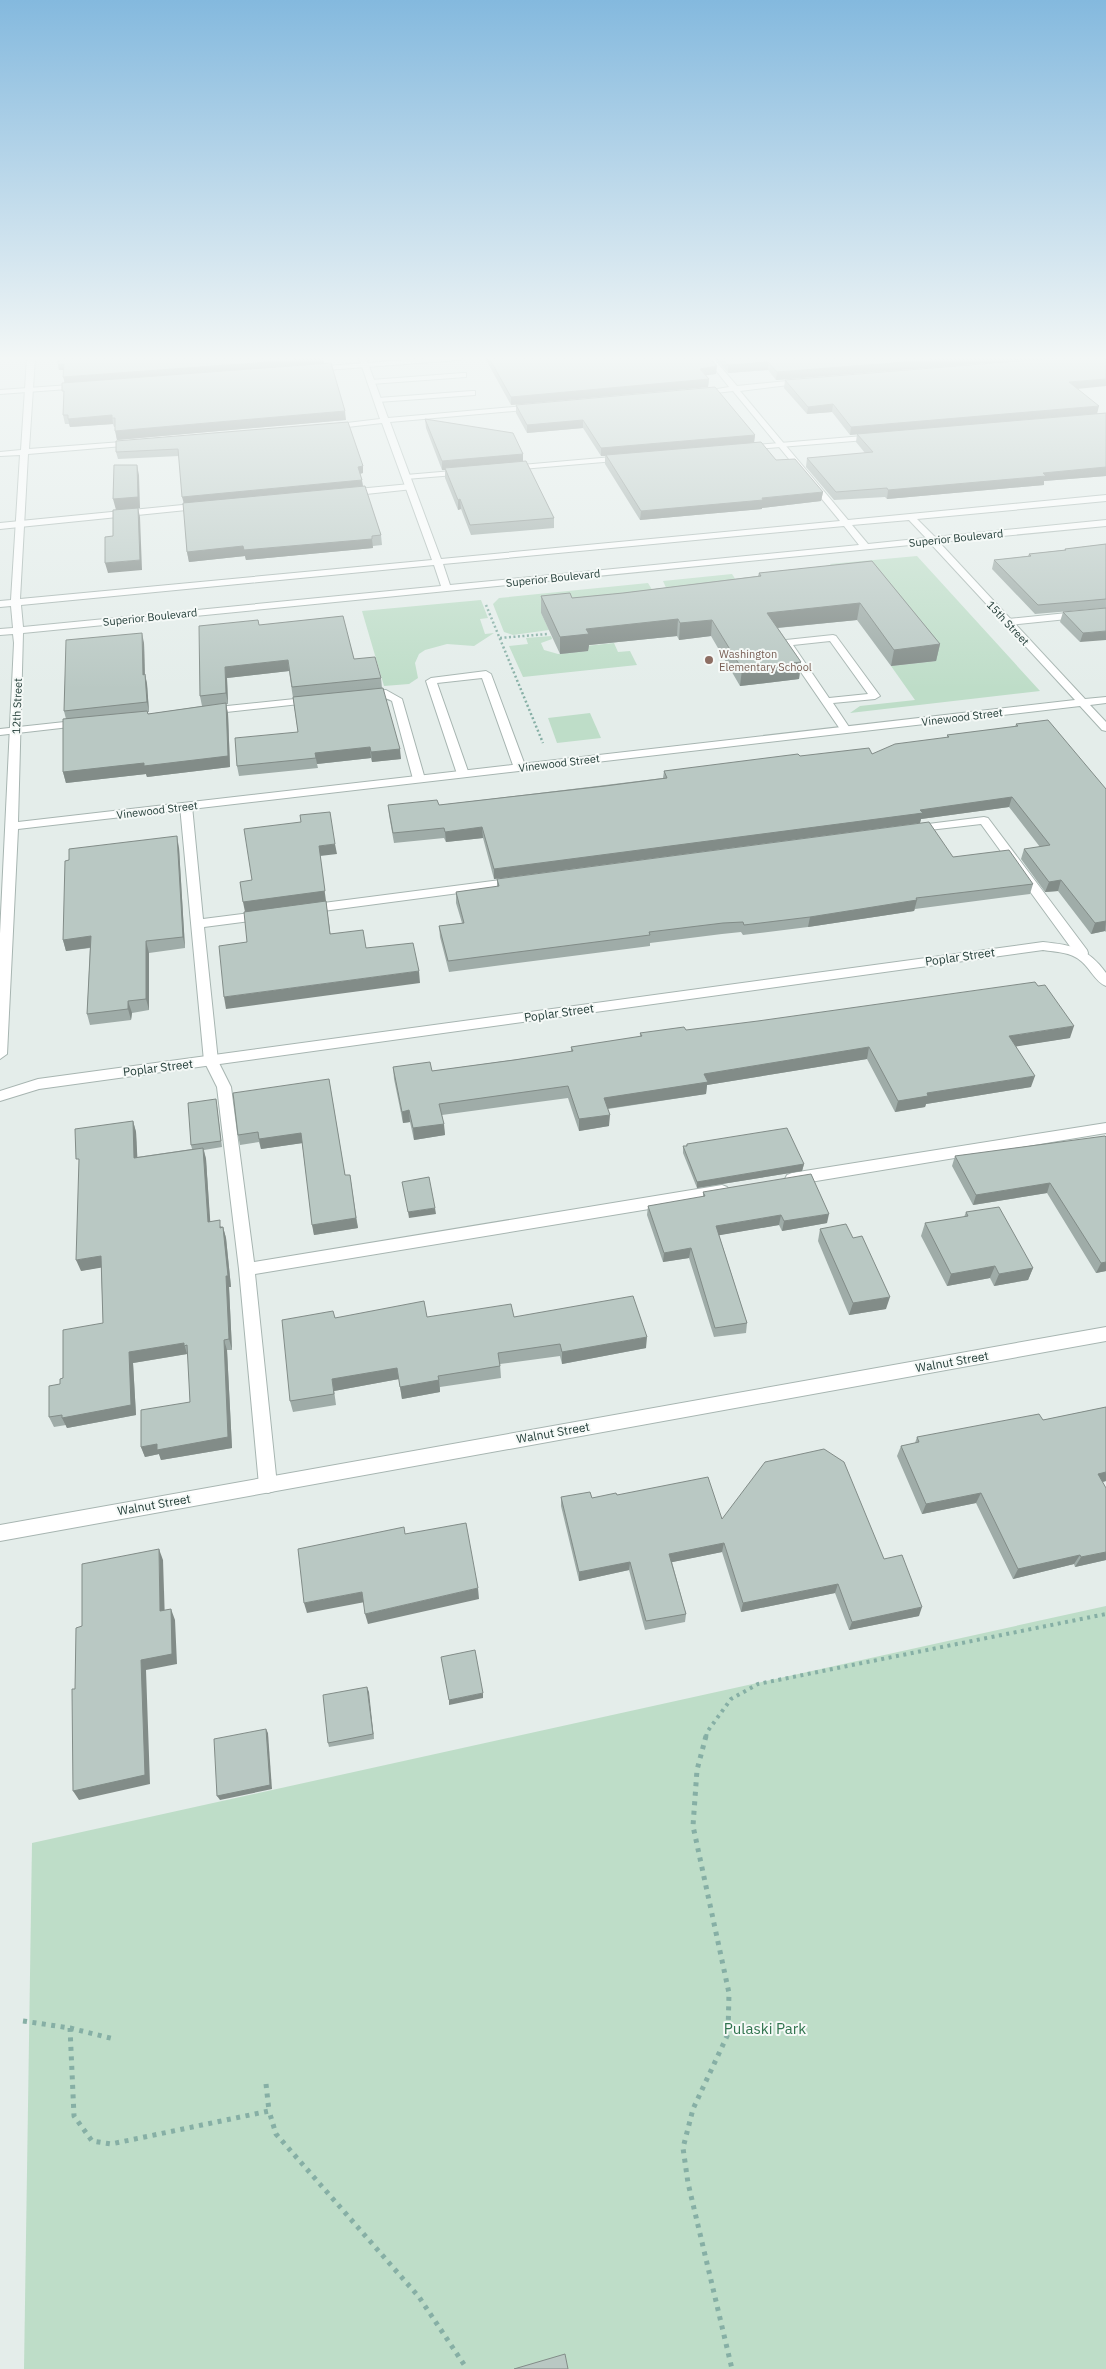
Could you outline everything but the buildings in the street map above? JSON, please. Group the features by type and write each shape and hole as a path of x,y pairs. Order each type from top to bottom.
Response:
{"street":[{"name":"12th Street","path":"0,1054 5,850 12,826 20,630 15,591 23,469"},
{"path":"403,469 447,588"},
{"path":"505,469 510,469"},
{"path":"802,469 866,547"},
{"path":"406,477 475,471"},
{"path":"338,494 410,487"},
{"name":"Superior Boulevard","path":"0,604 1106,498"},
{"path":"0,526 209,506"},
{"name":"15th Street","path":"911,517 1106,728"},
{"name":"Superior Boulevard","path":"0,632 1106,523"},
{"path":"1008,622 1106,612"},
{"path":"826,701 875,696 833,638 786,643 811,680 846,730"},
{"path":"463,774 431,680 486,674 520,768"},
{"path":"357,696 386,693 398,699 419,779"},
{"path":"201,712 327,699"},
{"name":"Vinewood Street","path":"12,826 1106,700"},
{"path":"0,732 94,722"},
{"path":"186,806 211,1061 224,1087 247,1268 268,1484"},
{"path":"896,831 984,820 1082,953 1091,961 1106,982"},
{"path":"295,911 531,879"},
{"path":"197,924 276,913"},
{"name":"Poplar Street","path":"0,1096 38,1084 1043,946 1082,953"},
{"path":"774,1182 1106,1128"},
{"path":"247,1268 735,1189"},
{"name":"Walnut Street","path":"0,1534 268,1484 1106,1334"}],"path":[{"path":"483,597 546,750 554,764"},
{"path":"500,638 547,634"},
{"path":"732,2369 688,2183 684,2148 693,2109 728,2034 729,1993 693,1826 697,1770 707,1732 731,1699 758,1684 1106,1614"},
{"path":"23,2021 70,2028 114,2039"},
{"path":"70,2028 74,2116 92,2141 111,2144 269,2111"},
{"path":"266,2084 269,2111 276,2134 419,2297 467,2369"}],"green space":[{"path":"917,556 1040,691 850,713 860,706 915,700 891,666 936,661 842,580 830,564"},
{"path":"732,574 741,588 674,605 663,581"},
{"path":"648,583 662,606 541,613 549,630 513,635 504,632 493,604 499,598"},
{"path":"481,600 488,618 480,619 485,634 494,633 474,646 447,644 425,650 419,654 415,663 418,678 409,684 384,686 362,611"},
{"path":"551,636 552,639 541,643 544,650 558,654 588,651 586,646 614,643 618,652 630,651 637,665 523,677 509,646 528,644 526,638"},
{"path":"590,713 601,738 557,743 548,718"},
{"name":"Pulaski Park","path":"1106,1606 1106,2369 24,2369 32,1843"}],"place":[{"name":"Washington Elementary School","path":"709,660"}]}
